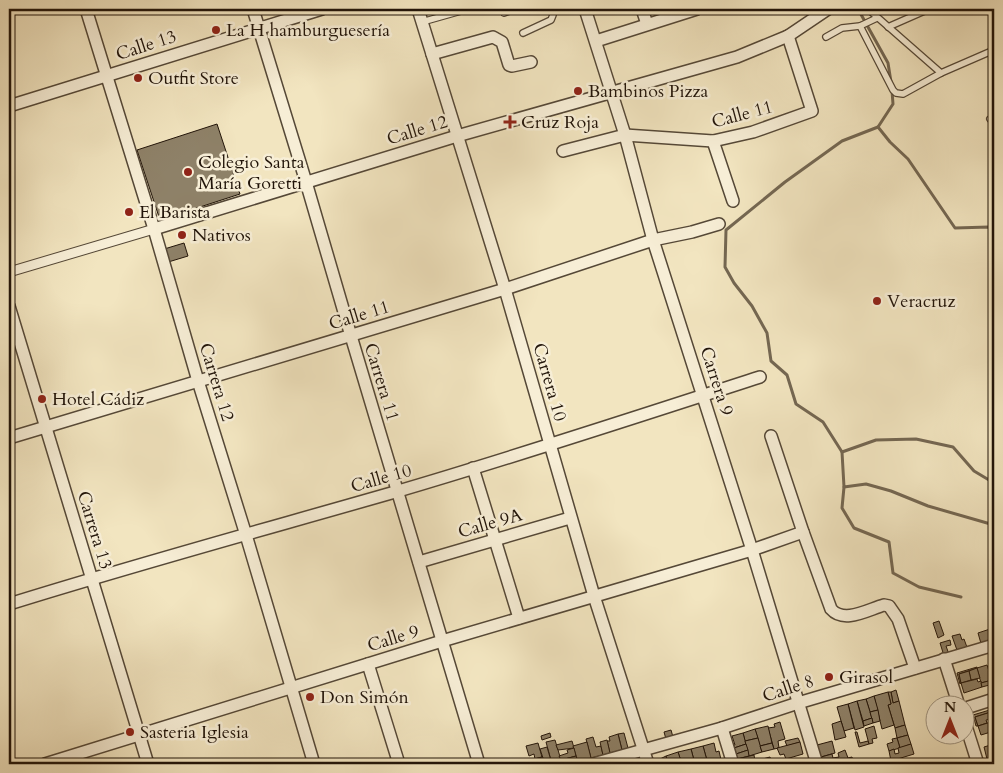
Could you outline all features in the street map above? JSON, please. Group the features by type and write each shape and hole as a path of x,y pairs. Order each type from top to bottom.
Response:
{"street":[{"name":"Carrera 12","path":"86,9 314,764"},
{"name":"Carrera 11","path":"253,9 480,764"},
{"name":"Calle 13","path":"9,106 322,9"},
{"name":"Carrera 10","path":"418,9 505,289 570,518 648,764"},
{"name":"Carrera 9","path":"585,9 625,135 653,240 752,550 817,764"},
{"path":"642,9 647,24"},
{"path":"596,41 697,9"},
{"name":"Calle 12","path":"9,272 457,136 737,57 788,36 828,9"},
{"name":"Calle 11","path":"563,151 625,135 713,141 753,132 812,111 788,36"},
{"path":"432,54 493,37 502,42 509,65 531,62"},
{"path":"713,141 733,201"},
{"name":"Calle 11","path":"9,438 505,289 653,240 719,224"},
{"name":"Carrera 13","path":"9,306 148,764"},
{"name":"Calle 10","path":"9,604 92,578 246,535 550,445 760,377"},
{"path":"771,436 831,609 836,614 848,616 884,605 889,606 898,619 915,668"},
{"path":"473,468 520,618"},
{"name":"Calle 9A","path":"418,562 570,518"},
{"name":"Calle 9","path":"46,764 442,641 752,550 803,532"},
{"name":"Calle 8","path":"596,764 722,728 798,703 994,645"},
{"path":"944,660 956,696"},
{"path":"368,664 399,764"},
{"path":"976,705 994,699"},
{"path":"722,728 733,764"},
{"path":"972,746 978,764"}],"lane":[{"path":"422,22 468,9"},
{"path":"504,12 515,9"},
{"path":"523,33 551,20 551,9"},
{"path":"868,9 941,73"},
{"path":"888,28 929,9"},
{"path":"826,37 842,28 860,26 877,18"},
{"path":"860,26 896,93 903,94 941,73 994,50"}],"building":[{"name":"Colegio Santa María Goretti","path":"217,124 240,194 160,220 137,150"},
{"path":"184,243 188,256 165,263 161,250"},
{"path":"939,621 944,635 938,638 933,623"},
{"path":"993,628 994,644 982,647 978,633"},
{"path":"960,634 968,650 958,653 952,636"},
{"path":"950,640 951,645 946,646 950,657 945,659 940,643"},
{"path":"987,665 992,680 981,683 977,668"},
{"path":"977,667 959,674 960,684 957,673"},
{"path":"977,668 980,678 971,680 969,671"},
{"path":"969,671 971,680 961,683 959,674"},
{"path":"977,679 978,682 981,681 982,687 964,693 961,683"},
{"path":"992,680 993,684 982,687 981,683"},
{"path":"896,690 899,701 893,703 891,692"},
{"path":"888,692 891,692 893,703 899,701 905,725 895,728 888,705 891,704"},
{"path":"888,692 891,704 888,705 894,725 882,729 874,696"},
{"path":"874,696 878,710 870,712 866,699"},
{"path":"866,699 872,718 863,721 857,701"},
{"path":"857,701 864,727 855,730 848,704"},
{"path":"848,704 854,728 844,731 837,707"},
{"path":"993,709 994,711 976,717 976,714"},
{"path":"878,710 880,721 873,723 870,712"},
{"path":"994,711 994,721 991,722 991,719 986,720 987,723 978,726 976,717"},
{"path":"872,718 873,723 864,726 863,721"},
{"path":"841,721 846,737 835,740 832,724"},
{"path":"994,721 994,731 981,735 978,726"},
{"path":"780,722 785,739 778,741 779,748 774,749 768,728 775,727 774,724"},
{"path":"905,725 908,735 897,738 895,728"},
{"path":"768,726 772,743 760,746 755,729"},
{"path":"874,726 877,738 872,739 873,743 869,744 865,729"},
{"path":"755,729 758,738 745,741 743,733"},
{"path":"671,730 673,737 666,739 664,732"},
{"path":"855,732 857,732 860,743 868,741 869,744 859,747"},
{"path":"550,733 551,737 542,740 541,736"},
{"path":"624,733 628,748 622,750 618,734"},
{"path":"743,733 746,744 734,748 732,736"},
{"path":"618,734 622,750 610,753 607,741 610,741 609,737"},
{"path":"908,735 911,744 900,748 897,738"},
{"path":"593,737 596,747 601,746 603,755 591,758 586,739"},
{"path":"758,738 762,752 749,756 745,741"},
{"path":"798,738 800,742 787,746 785,741"},
{"path":"897,738 900,748 889,751 887,744 893,742 892,739"},
{"path":"555,740 562,764 552,764 546,742"},
{"path":"607,740 610,753 603,755 600,742"},
{"path":"572,741 574,748 558,750 556,745"},
{"path":"832,741 835,753 821,757 817,745"},
{"path":"587,742 591,758 578,762 573,746"},
{"path":"800,742 803,754 786,759 784,754 780,755 777,748"},
{"path":"538,743 542,757 535,759 534,754 529,756 526,746"},
{"path":"714,743 716,752 719,751 722,764 708,764 703,746"},
{"path":"772,743 774,749 762,752 760,746"},
{"path":"746,744 748,750 736,754 734,748"},
{"path":"911,744 914,754 891,761 889,751 894,749 895,754 899,753 898,748"},
{"path":"994,744 994,757 987,759 984,747"},
{"path":"703,746 708,764 695,764 691,749"},
{"path":"547,747 552,764 545,764 540,749"},
{"path":"574,748 576,756 561,760 559,756 568,753 567,750"},
{"path":"691,749 695,764 682,764 678,752"},
{"path":"748,750 749,756 737,759 736,754"},
{"path":"845,750 848,758 852,757 853,761 843,764 822,764 821,757 832,754 833,758 839,757 838,753"},
{"path":"678,752 682,764 668,764 666,756"},
{"path":"754,755 755,761 770,757 772,763 738,764 737,759"},
{"path":"576,756 578,762 562,764 561,760"},
{"path":"666,756 668,764 654,764 659,763 658,760"},
{"path":"542,757 545,764 531,764 530,760"},
{"path":"903,758 905,764 892,764 891,761"},
{"path":"804,759 806,764 792,764 791,762"}],"waterway":[{"path":"858,9 888,63 891,82"},
{"path":"892,91 893,104 878,127 890,142 908,159 955,228 989,227 994,232"},
{"path":"878,127 842,141 785,182 726,230 725,267 734,283 752,306 767,333 771,361 787,375 796,404 823,422 842,452 876,440 916,439 953,447 974,471 994,483"},
{"path":"842,452 844,487 866,484 891,491 928,506 994,525"},
{"path":"844,487 842,508 854,528 889,542 893,573 919,587 961,597"}],"place":[{"name":"La H hamburguesería","path":"216,30"},
{"name":"Outfit Store","path":"138,78"},
{"name":"Bambinos Pizza","path":"578,91"},
{"name":"Cruz Roja","path":"510,122"},
{"name":"Colegio Santa María Goretti","path":"188,172"},
{"name":"El Barista","path":"129,212"},
{"name":"Nativos","path":"182,235"},
{"name":"Veracruz","path":"877,301"},
{"name":"Hotel Cádiz","path":"42,399"},
{"name":"Girasol","path":"829,677"},
{"name":"Don Simón","path":"310,697"},
{"name":"Sasteria Iglesia","path":"130,732"}]}
